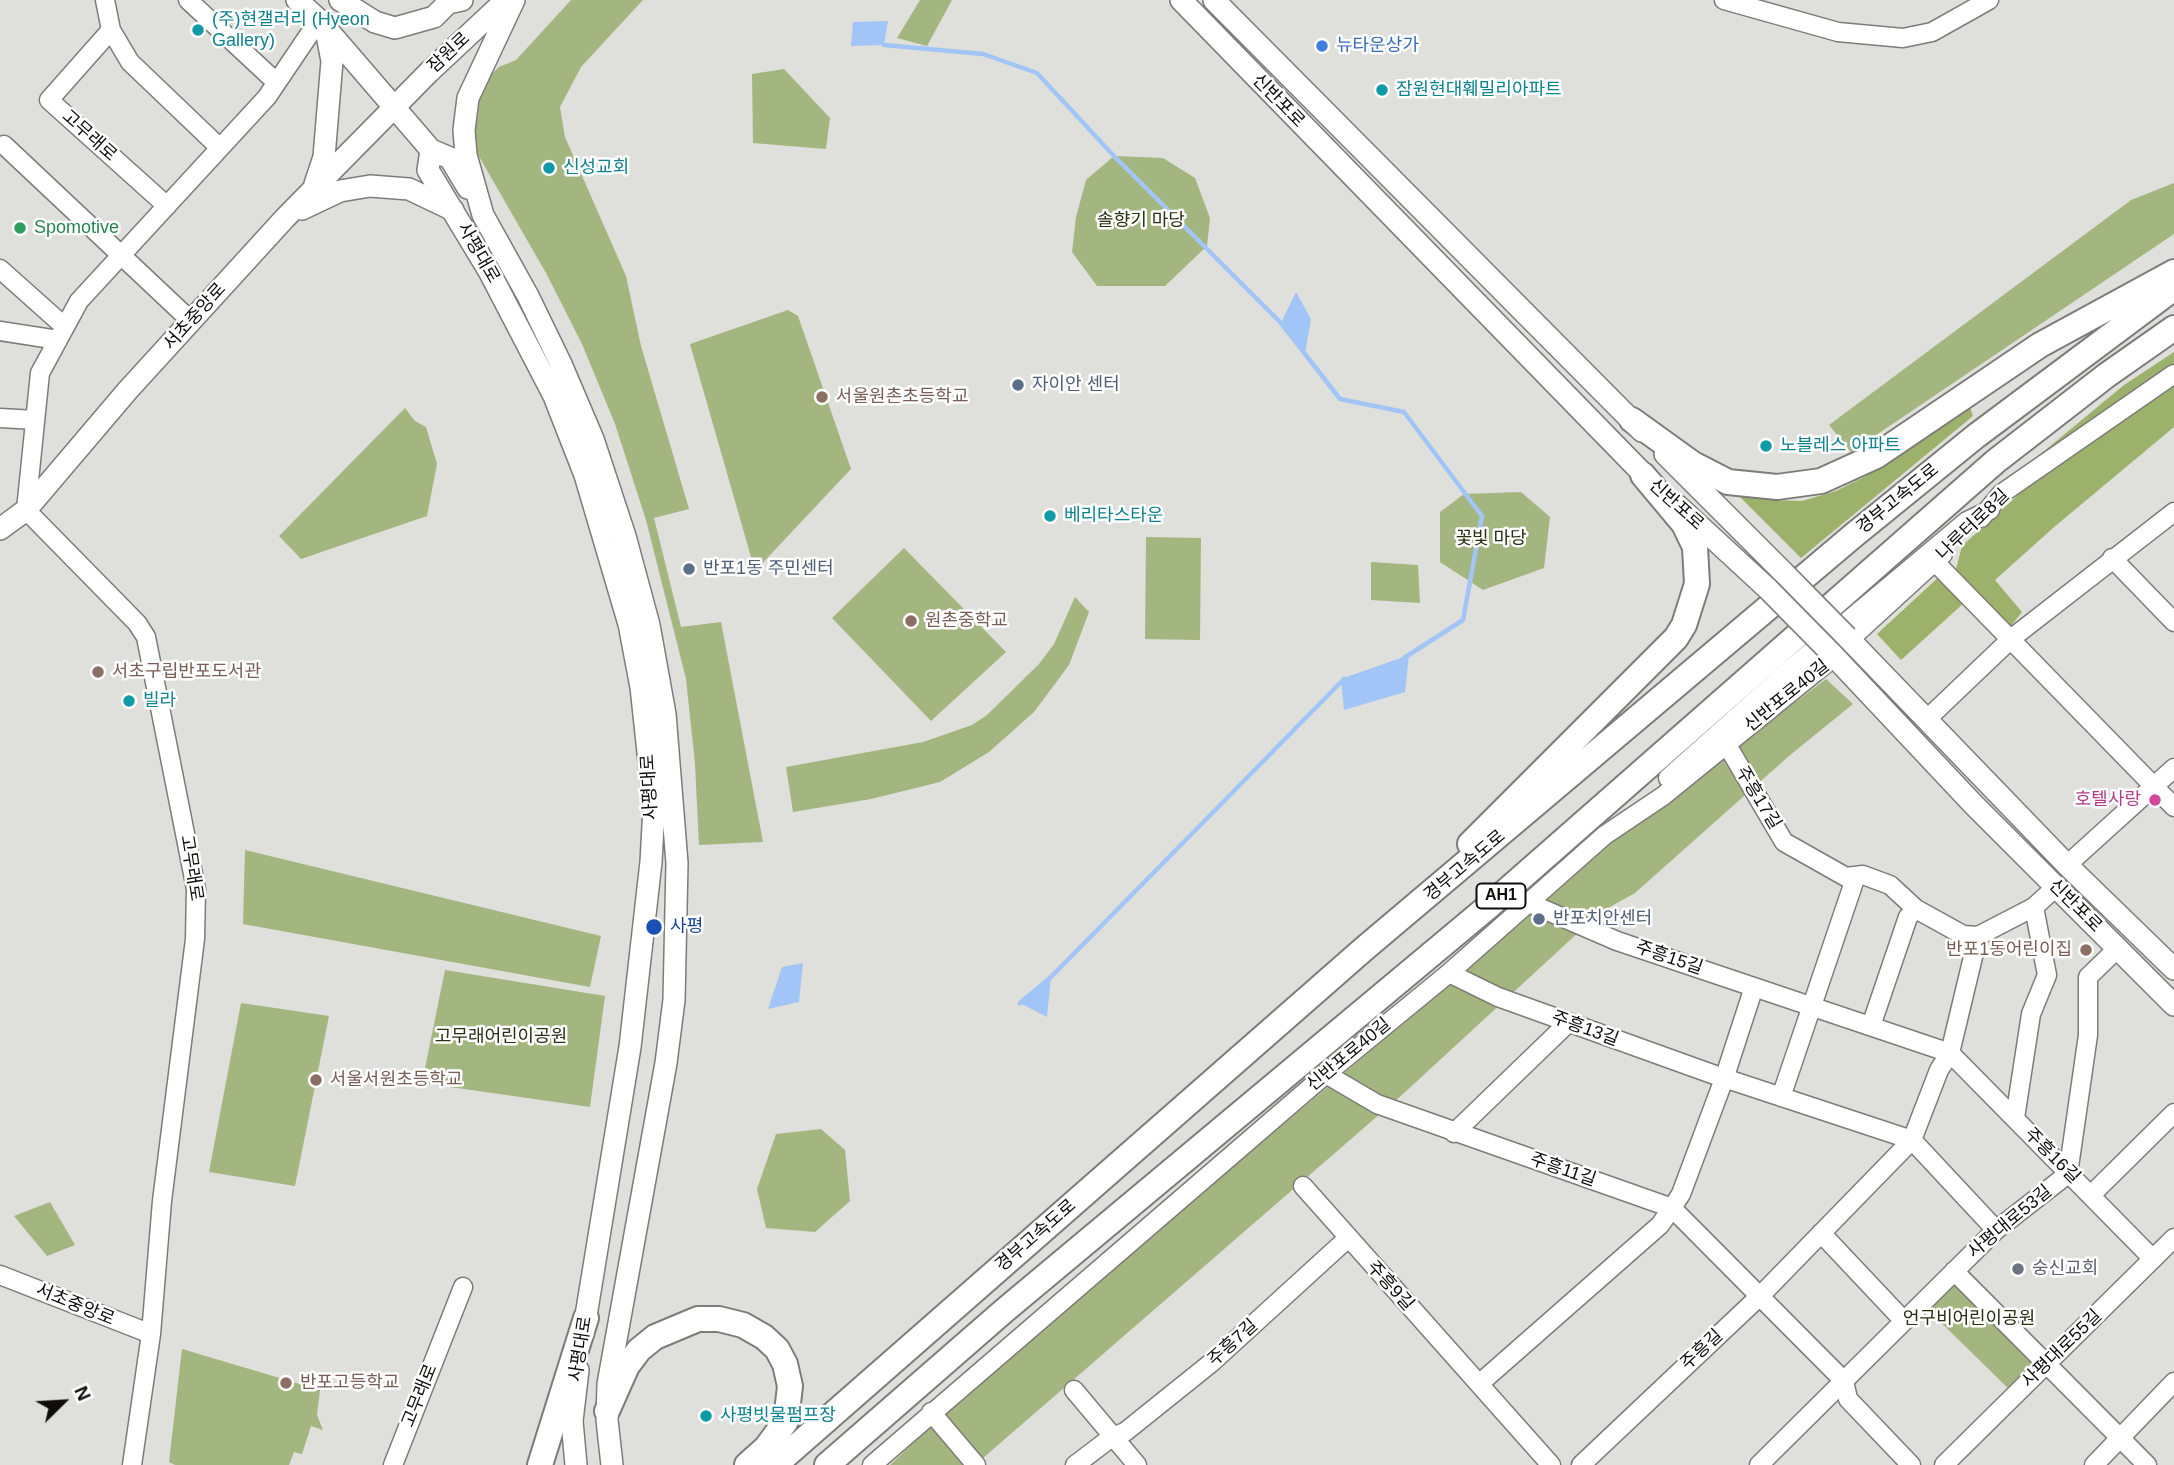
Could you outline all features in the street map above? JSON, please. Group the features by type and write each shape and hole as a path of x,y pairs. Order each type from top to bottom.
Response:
{"highway":[{"path":"1632,420 1693,464 1728,482 1777,487 1821,481 1876,456 2040,345 2174,272"},
{"name":"경부고속도로","path":"775,1465 1365,948 1865,526 2009,411 2174,288"},
{"name":"경부고속도로","path":"827,1465 1005,1310 1489,906 1996,461 2174,327"},
{"path":"1365,948 1676,638 1684,625 1697,584 1695,547 1684,524 1643,475"},
{"path":"540,1465 586,1318"},
{"path":"607,1411 627,1366 639,1350 655,1337 698,1319 719,1319 743,1325 764,1337 777,1349 788,1370 790,1386 786,1421 766,1448 747,1465"}],"main road":[{"name":"사평대로","path":"297,0 321,23 431,150 450,158 483,215"},
{"path":"340,0 377,23 395,28 434,17 448,4 463,0"},
{"name":"잠원로","path":"394,107 506,0"},
{"path":"514,0 472,89 465,112 466,155 483,215 561,364 593,439 638,582 665,714 677,863 674,1000 666,1063 612,1350 607,1411 611,1465"},
{"name":"신반포로","path":"1214,0 1785,574 2067,865 2174,969"},
{"name":"신반포로","path":"1192,3 1643,475 1768,589 2174,1005"},
{"path":"312,191 323,163 332,61 331,45 321,23"},
{"name":"서초중앙로","path":"0,529 26,510 285,218 394,107"},
{"name":"사평대로","path":"431,150 428,170 455,213 554,396 585,475 629,624 647,734 654,808 647,911 630,1046 572,1421 576,1465"},
{"path":"285,218 332,194 362,186 409,189 455,213 467,212 489,248 507,257"}],"street":[{"path":"105,0 111,30 130,62 220,148"},
{"path":"188,0 276,82"},
{"path":"1724,0 1838,32 1903,38 1932,32 1989,0"},
{"path":"26,510 40,373 79,301 267,97 321,23"},
{"name":"고무래로","path":"111,30 49,100 167,206"},
{"path":"4,145 191,321"},
{"path":"0,270 62,334"},
{"path":"0,331 62,334"},
{"name":"나루터로8길","path":"1848,638 1935,562 1990,510 2001,495 2174,374"},
{"path":"0,418 35,420"},
{"name":"고무래로","path":"26,510 137,623 146,637 195,880 198,908 195,939 162,1201 151,1334 132,1465"},
{"path":"1605,835 1787,672 1967,520 1990,510"},
{"path":"1926,720 2012,638 2174,512"},
{"path":"2112,558 2174,622"},
{"path":"1935,562 2174,807"},
{"name":"신반포로40길","path":"872,1465 1326,1074 1449,973 1605,835 1663,796 1832,654"},
{"name":"주흥17길","path":"1727,744 1784,842 1846,877 1856,876 1890,885 1916,909 1963,935 1978,936"},
{"path":"2067,865 2174,768"},
{"path":"1781,1097 1856,876"},
{"path":"1978,936 2034,907 2056,887"},
{"name":"주흥15길","path":"1529,903 1617,941 1950,1053"},
{"path":"2015,1118 2031,1014 2047,975 2034,907"},
{"path":"1871,1026 1909,917 1916,909"},
{"name":"주흥길","path":"1581,1465 1761,1295 1912,1140 1939,1070 1950,1053 1978,936"},
{"name":"사평대로53길","path":"1759,1465 1996,1230 2068,1174 2088,1035 2088,976 2117,949"},
{"name":"주흥13길","path":"1449,973 1498,997 1568,1023 1724,1079 1912,1140"},
{"path":"1479,1384 1660,1224 1672,1208 1681,1194 1724,1079 1754,987"},
{"path":"1454,1133 1568,1023"},
{"name":"주흥16길","path":"1950,1053 2153,1259"},
{"name":"주흥11길","path":"1326,1074 1377,1104 1672,1208 1761,1295"},
{"path":"2091,1195 2174,1113"},
{"path":"1912,1140 1996,1230"},
{"name":"주흥9길","path":"1303,1186 1347,1239 1551,1465"},
{"path":"1821,1233 1903,1320"},
{"name":"사평대로55길","path":"1949,1463 2174,1238"},
{"name":"주흥7길","path":"1075,1465 1112,1437 1125,1432 1210,1363 1347,1239"},
{"path":"1954,1271 2147,1465"},
{"name":"서초중앙로","path":"0,1275 151,1334"},
{"name":"고무래로","path":"393,1465 463,1287"},
{"path":"1761,1295 1844,1381 1848,1398 1911,1465"},
{"path":"2094,1465 2174,1382"},
{"path":"1074,1390 1138,1465"},
{"path":"931,1412 975,1465"}],"green space":[{"path":"571,0 643,0 581,67 560,107 565,137 626,276 641,346 689,509 654,518 681,627 721,622 763,842 699,845 695,764 686,679 646,520 615,424 582,344 546,273 477,153 473,132 474,105 485,80 499,67 516,60"},
{"path":"920,0 952,0 927,46 897,38"},
{"path":"784,69 830,118 826,149 753,143 752,74"},
{"name":"솔향기 마당","path":"1114,156 1163,158 1195,178 1210,218 1207,246 1165,286 1097,286 1072,252 1076,217 1086,180"},
{"path":"2174,183 2174,234 1851,452 1829,425 2131,200"},
{"path":"788,310 798,316 851,469 755,571 690,344"},
{"path":"2174,352 2174,427 1995,580 2022,612 2010,627 1956,569 1962,546 2018,495 2008,481 2124,385"},
{"path":"1969,404 1973,416 1801,558 1732,489 1774,500 1802,501 1836,491 1866,476"},
{"path":"405,408 415,421 426,427 437,464 427,516 301,559 279,536"},
{"name":"꽃빛 마당","path":"1521,492 1550,517 1544,568 1483,590 1440,562 1440,512 1464,494"},
{"path":"1146,537 1201,538 1200,640 1145,639"},
{"path":"904,548 1006,652 931,721 832,618"},
{"path":"1371,562 1418,565 1420,603 1371,600"},
{"path":"1941,575 1965,602 1901,660 1877,634"},
{"path":"1075,597 1089,612 1069,665 1034,712 989,752 940,782 871,799 793,812 786,767 923,742 972,725 987,715 1039,664 1054,644"},
{"path":"1826,679 1853,704 1789,756 1635,893 1610,907 1581,930 1403,1094 975,1465 890,1465 953,1405 1450,983 1583,862"},
{"path":"245,850 601,936 590,987 243,924"},
{"name":"고무래어린이공원","path":"445,970 605,996 590,1107 422,1083"},
{"path":"241,1003 329,1016 295,1186 209,1172"},
{"path":"821,1129 845,1150 850,1201 815,1232 766,1228 757,1189 776,1134"},
{"path":"50,1202 75,1245 47,1256 14,1216"},
{"name":"언구비어린이공원","path":"1951,1273 2045,1366 2015,1395 1921,1303"},
{"path":"182,1349 320,1390 317,1415 323,1430 311,1426 302,1454 294,1452 289,1465 175,1465 169,1462"}],"water":[{"path":"888,21 884,45 851,46 853,22"},
{"path":"1296,292 1311,319 1305,354 1281,323"},
{"path":"1409,655 1405,692 1344,710 1341,679"},
{"path":"803,963 799,1002 768,1009 782,967"},
{"path":"1051,977 1047,1017 1020,1003"}],"waterway":[{"path":"884,45 983,54 1037,73 1114,156 1281,323 1340,399 1404,412 1482,516 1463,620 1404,658"},
{"path":"1020,1003 1051,977 1344,679"}],"place":[{"name":"(주)현갤러리 (Hyeon Gallery)","path":"198,30"},
{"name":"뉴타운상가","path":"1322,46"},
{"name":"잠원현대훼밀리아파트","path":"1382,90"},
{"name":"신성교회","path":"549,168"},
{"name":"Spomotive","path":"20,228"},
{"name":"자이안 센터","path":"1018,385"},
{"name":"서울원촌초등학교","path":"822,397"},
{"name":"노블레스 아파트","path":"1766,446"},
{"name":"베리타스타운","path":"1050,516"},
{"name":"반포1동 주민센터","path":"689,569"},
{"name":"원촌중학교","path":"911,621"},
{"name":"서초구립반포도서관","path":"98,672"},
{"name":"빌라","path":"129,701"},
{"name":"호텔사랑","path":"2155,800"},
{"name":"반포치안센터","path":"1539,919"},
{"name":"사평","path":"654,927"},
{"name":"반포1동어린이집","path":"2086,950"},
{"name":"서울서원초등학교","path":"316,1080"},
{"name":"숭신교회","path":"2018,1269"},
{"name":"반포고등학교","path":"286,1383"},
{"name":"사평빗물펌프장","path":"706,1416"}]}
